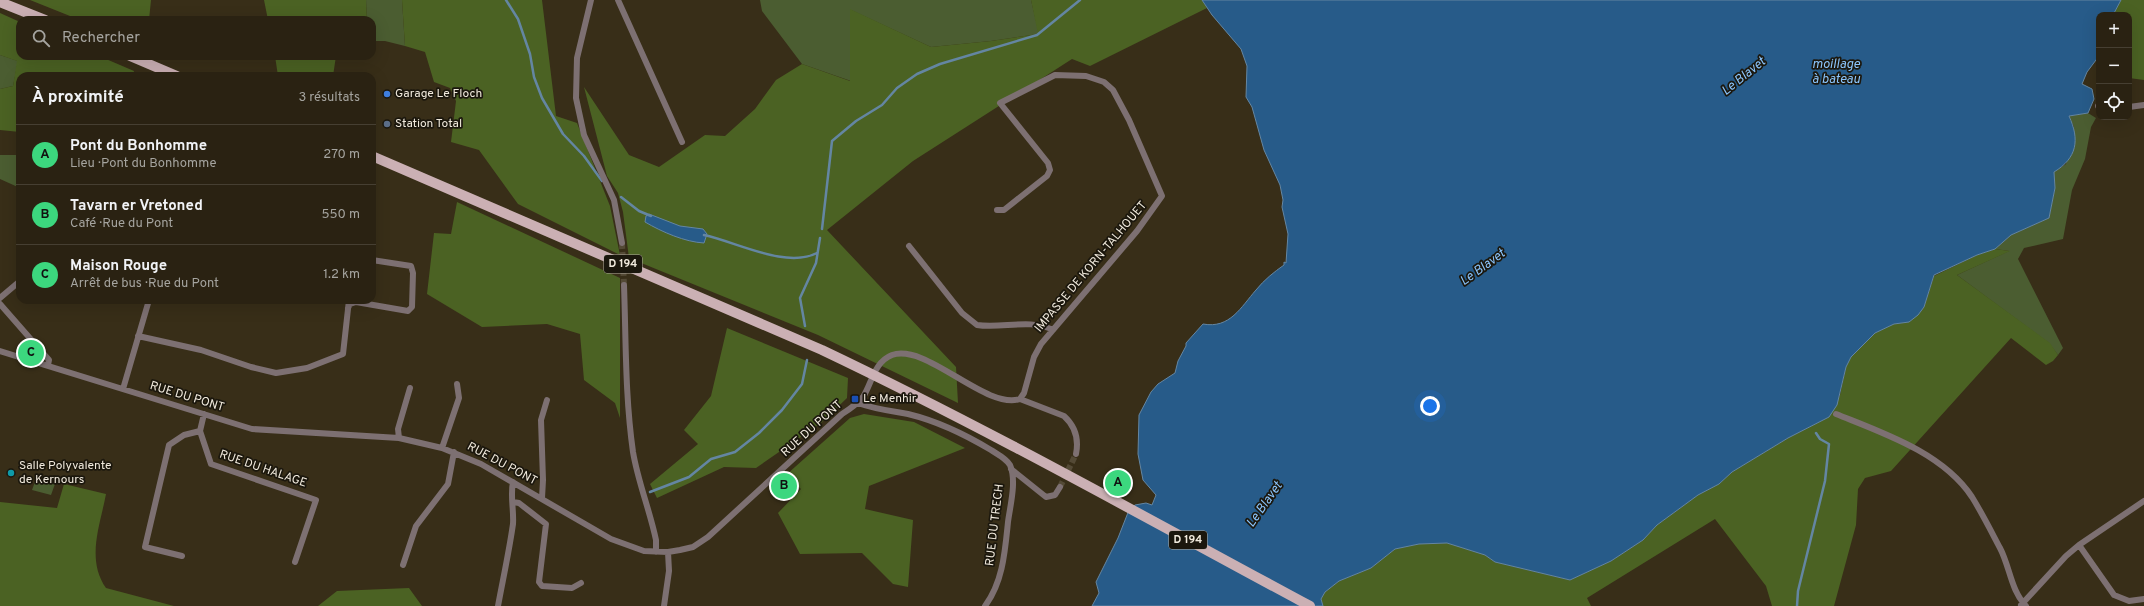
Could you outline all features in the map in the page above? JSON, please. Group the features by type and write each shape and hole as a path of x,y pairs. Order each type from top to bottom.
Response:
{"main road":[{"path":"0,2 35,16"},
{"path":"139,60 168,72"},
{"name":"D 194","path":"376,158 822,350 873,374 1066,475 1310,606"}],"street":[{"path":"591,0 577,58 576,98 584,135 614,200 622,243"},
{"path":"618,0 682,142"},
{"name":"IMPASSE DE KORN-TALHOUET","path":"997,210 1004,210 1047,176 1050,170 1048,163 1000,103 1055,75 1086,76 1104,82 1113,90 1129,120 1161,190 1162,196 1155,209 1041,344 1034,357 1024,393 1020,398"},
{"path":"2132,107 2144,105"},
{"path":"909,246 962,313 977,325 1045,326 1053,330"},
{"path":"368,304 408,311 412,307 412,266 376,261"},
{"path":"0,298 16,284"},
{"path":"624,284 627,386 632,439 634,454 655,534 656,552"},
{"path":"0,304 49,360 48,365"},
{"path":"123,389 148,304"},
{"path":"138,336 201,350 251,368 276,373 307,368 343,354 348,304"},
{"path":"348,308 350,304"},
{"name":"RUE DU PONT","path":"0,351 252,429 399,438 442,448 481,464 611,539 631,548 656,552 668,552 692,546 708,537 836,419 858,403 866,391 873,374 884,361 893,355 905,355 927,361 994,395 1012,401 1020,398 1054,411 1069,421 1076,434 1076,454"},
{"path":"442,448 458,398 457,384"},
{"path":"399,438 398,429 410,388"},
{"path":"542,498 544,480 542,420 547,400"},
{"name":"RUE DU TRECH","path":"858,403 869,408 907,414 951,429 1005,459 1011,470 1012,484 1002,568 994,592 985,606"},
{"path":"182,556 145,547 169,445 184,435 200,431 204,414"},
{"path":"1836,414 1909,443 1956,477 1972,497 2004,555 2017,595 2023,605 2079,545 2144,502"},
{"name":"RUE DU HALAGE","path":"200,431 211,464 316,500 295,562"},
{"path":"404,565 416,526 448,484 454,452"},
{"path":"1011,470 1046,497 1050,498 1055,495 1060,486"},
{"path":"498,606 513,523 513,502 511,491 514,482"},
{"path":"513,502 520,502 546,524 539,582 542,586 572,588 581,583"},
{"path":"2079,545 2114,595 2128,601 2144,599"},
{"path":"664,606 668,571 668,552"}],"green space":[{"path":"30,0 151,0 149,16 70,16"},
{"path":"264,0 366,0 367,16 267,16"},
{"path":"366,0 402,0 405,46 385,41 376,41 376,16 367,16"},
{"path":"402,0 542,0 556,116 577,123 610,206 620,255 518,204 479,150 451,142 456,101 450,88 434,82 425,52 405,46"},
{"path":"760,0 1031,0 1039,34 991,41 931,47 851,10 851,81 802,64 762,11"},
{"path":"1031,0 1202,0 1207,8 1090,66 1072,59 913,161 827,230 956,367 958,403 818,335 629,258 623,212 618,193 607,176 584,87 629,155 659,167 705,135 725,136 755,109 776,80 802,64 850,81 850,9 931,47 991,41 1038,34"},
{"path":"2121,0 2144,0 2144,80 2132,78 2132,12 2115,12"},
{"path":"0,13 16,20 16,60 108,60 134,71 16,72 16,132 0,130 0,89 13,86 17,61 0,55"},
{"path":"0,55 18,61 13,86 0,89"},
{"path":"276,60 335,60 334,72 277,72"},
{"path":"2088,113 2096,118 2091,127 2085,159 2072,190 2063,239 2024,248 2018,259 2063,348 2058,355 2049,343 1957,275 2009,251 1995,249 2011,235 2049,218 2055,188 2054,172 2066,164 2074,127 2069,116"},
{"path":"0,155 16,155 16,186 0,179"},
{"path":"457,202 620,278 620,418 615,403 584,380 580,334 547,324 482,327 427,294 434,233 451,234"},
{"path":"1995,249 2010,251 1957,275 2050,343 2058,355 2053,361 2046,365 2011,338 1891,471 1865,478 1858,489 1856,525 1834,606 1772,606 1766,586 1715,519 1587,598 1591,606 1323,606 1321,599 1325,592 1339,581 1371,568 1395,549 1419,544 1447,543 1485,555 1495,562 1570,580 1611,561 1643,540 1657,525 1698,495 1719,484 1732,472 1788,438 1829,417 1840,395 1846,367 1851,357 1875,333 1894,324 1909,322 1924,307 1934,276 1977,255"},
{"path":"727,328 848,378 847,398 821,423 756,468 724,467 657,498 650,484 698,444 684,430 711,396"},
{"path":"864,414 914,422 965,448 869,486 865,509 913,520 908,587 893,584 862,553 800,554 778,513 801,489 786,475 850,418"},
{"path":"36,479 55,484 51,495 32,490"},
{"path":"64,484 106,494 96,542 96,554 100,577 106,588 174,606 0,606 0,502 57,508"},
{"path":"409,588 422,606 318,606 337,591"}],"water":[{"path":"1202,0 2121,0 2115,12 2096,12 2096,60 2087,72 2082,84 2092,89 2094,99 2088,113 2069,116 2075,133 2074,148 2068,161 2054,172 2055,188 2049,218 2011,235 1995,249 1977,255 1934,275 1924,307 1918,315 1909,322 1894,324 1875,333 1851,357 1846,367 1837,405 1829,417 1788,438 1732,472 1719,484 1698,495 1657,525 1643,540 1611,561 1570,580 1495,562 1485,555 1447,543 1419,544 1395,549 1371,568 1339,581 1325,592 1321,599 1323,606 1092,606 1099,593 1096,582 1118,538 1129,510 1135,505 1146,503 1152,505 1156,495 1143,480 1138,454 1139,415 1151,392 1158,384 1175,373 1178,361 1186,346 1186,343 1203,324 1212,325 1228,320 1240,310 1259,286 1284,265 1284,262 1286,263 1288,234 1282,207 1283,200 1280,185 1264,150 1252,107 1246,97 1247,66 1241,49 1212,15"},
{"path":"649,214 680,226 703,229 707,234 704,243 681,239 652,226 645,222 646,216"}],"waterway":[{"path":"506,0 518,19 530,54 534,77 542,98 563,134 584,156 602,181"},
{"path":"822,229 832,141 856,121 882,105 897,88 917,74 940,64 1037,35 1080,0"},
{"path":"621,197 639,211 651,216"},
{"path":"704,235 761,253 776,256 791,258 805,257 817,253"},
{"path":"805,326 800,298 816,263 820,238"},
{"path":"650,492 689,477 711,459 735,452 759,433 782,410 802,384 807,360"},
{"path":"1797,606 1798,591 1825,481 1829,444 1820,439 1816,433"}],"tunnel":[{"path":"622,243 624,285"},
{"path":"1060,487 1076,454"}],"place":[{"name":"Garage Le Floch","path":"387,94"},
{"name":"Station Total","path":"387,124"},
{"name":"Maison Rouge","path":"31,353"},
{"name":"Le Menhir","path":"855,399"},
{"name":"Salle Polyvalente de Kernours","path":"11,473"},
{"name":"Pont du Bonhomme","path":"1118,483"},
{"name":"Tavarn er Vretoned","path":"784,486"}],"water label":[{"name":"moillage à bateau","path":"1836,72"},
{"name":"Le Blavet","path":"1744,77"},
{"name":"Le Blavet","path":"1483,268"},
{"name":"Le Blavet","path":"1265,505"}]}
